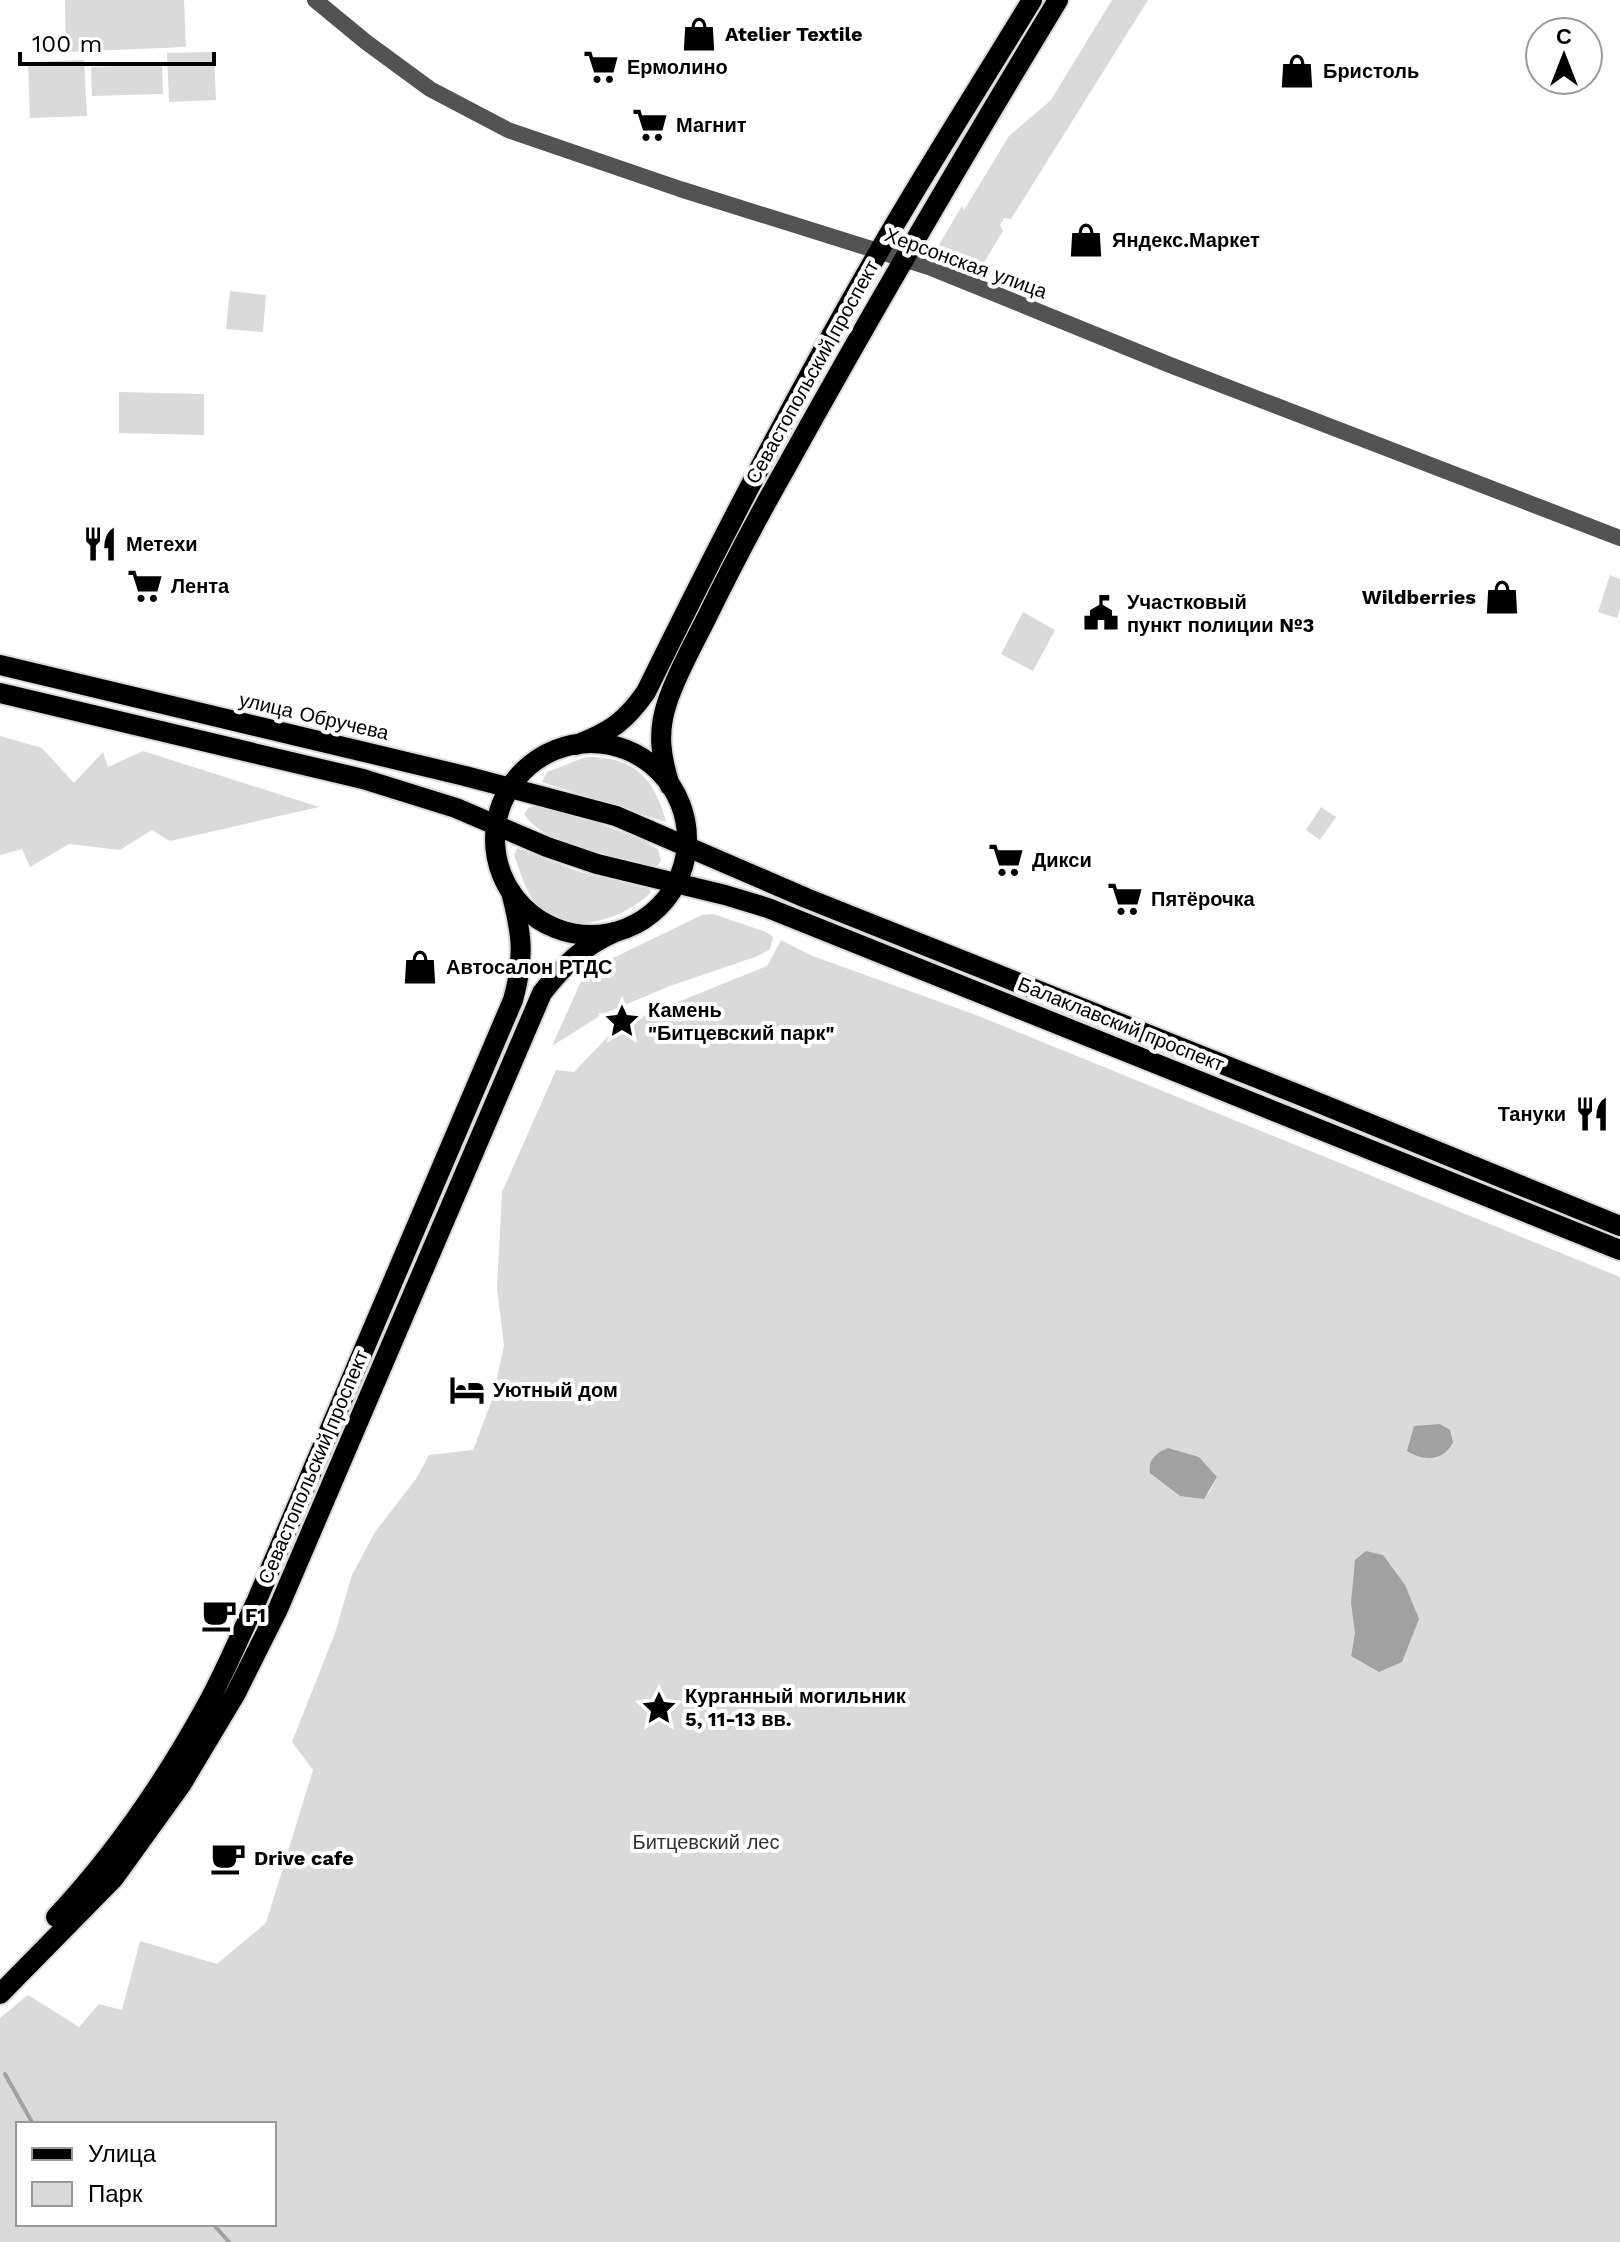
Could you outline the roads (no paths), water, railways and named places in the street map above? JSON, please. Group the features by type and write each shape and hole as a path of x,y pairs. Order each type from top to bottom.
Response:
{"main road":[{"name":"Севастопольский проспект","path":"510,787 518,776 543,756 614,728 632,713 646,692 714,553 878,252 1032,0"},
{"name":"Севастопольский проспект","path":"686,844 679,805 661,759 660,732 667,702 681,669 747,537 903,260 1058,0"},
{"name":"улица Обручева","path":"0,665 510,787 616,816"},
{"path":"0,693 363,779 456,808 498,827 510,787"},
{"path":"576,745 597,742 636,752 653,764 670,786"},
{"name":"Балаклавский проспект","path":"616,816 817,903 1620,1226"},
{"name":"Севастопольский проспект","path":"0,1975 73,1899 172,1766 211,1698 257,1600 513,1000 520,977 523,945 500,860 498,827"},
{"name":"Балаклавский проспект","path":"498,827 597,864 768,908 1620,1250"},
{"path":"679,883 686,844"},
{"name":"Севастопольский проспект","path":"0,1994 114,1878 181,1785 236,1693 284,1594 542,993 576,953 653,911 673,893 679,883"},
{"path":"511,892 521,906 548,926 582,935 615,932"}],"street":[{"name":"Херсонская улица","path":"315,0 430,89 508,130 971,283 1170,365 1620,538"}],"waterway":[{"path":"5,2074 32,2122"},
{"path":"215,2226 229,2242"}],"place":[{"name":"Atelier Textile","path":"699,34"},
{"name":"Ермолино","path":"601,67"},
{"name":"Бристоль","path":"1297,71"},
{"name":"Магнит","path":"650,125"},
{"name":"Яндекс.Маркет","path":"1086,240"},
{"name":"Метехи","path":"100,544"},
{"name":"Лента","path":"145,586"},
{"name":"Wildberries","path":"1502,597"},
{"name":"Участковый пункт полиции №3","path":"1101,613"},
{"name":"Дикси","path":"1006,860"},
{"name":"Пятёрочка","path":"1125,899"},
{"name":"Автосалон РТДС","path":"420,967"},
{"name":"Камень \"Битцевский парк\"","path":"622,1021"},
{"name":"Тануки","path":"1592,1114"},
{"name":"Уютный дом","path":"467,1390"},
{"name":"F1","path":"219,1615"},
{"name":"Курганный могильник 5, 11-13 вв.","path":"659,1708"},
{"name":"Drive cafe","path":"228,1858"}],"park label":[{"name":"Битцевский лес","path":"706,1842"}]}
